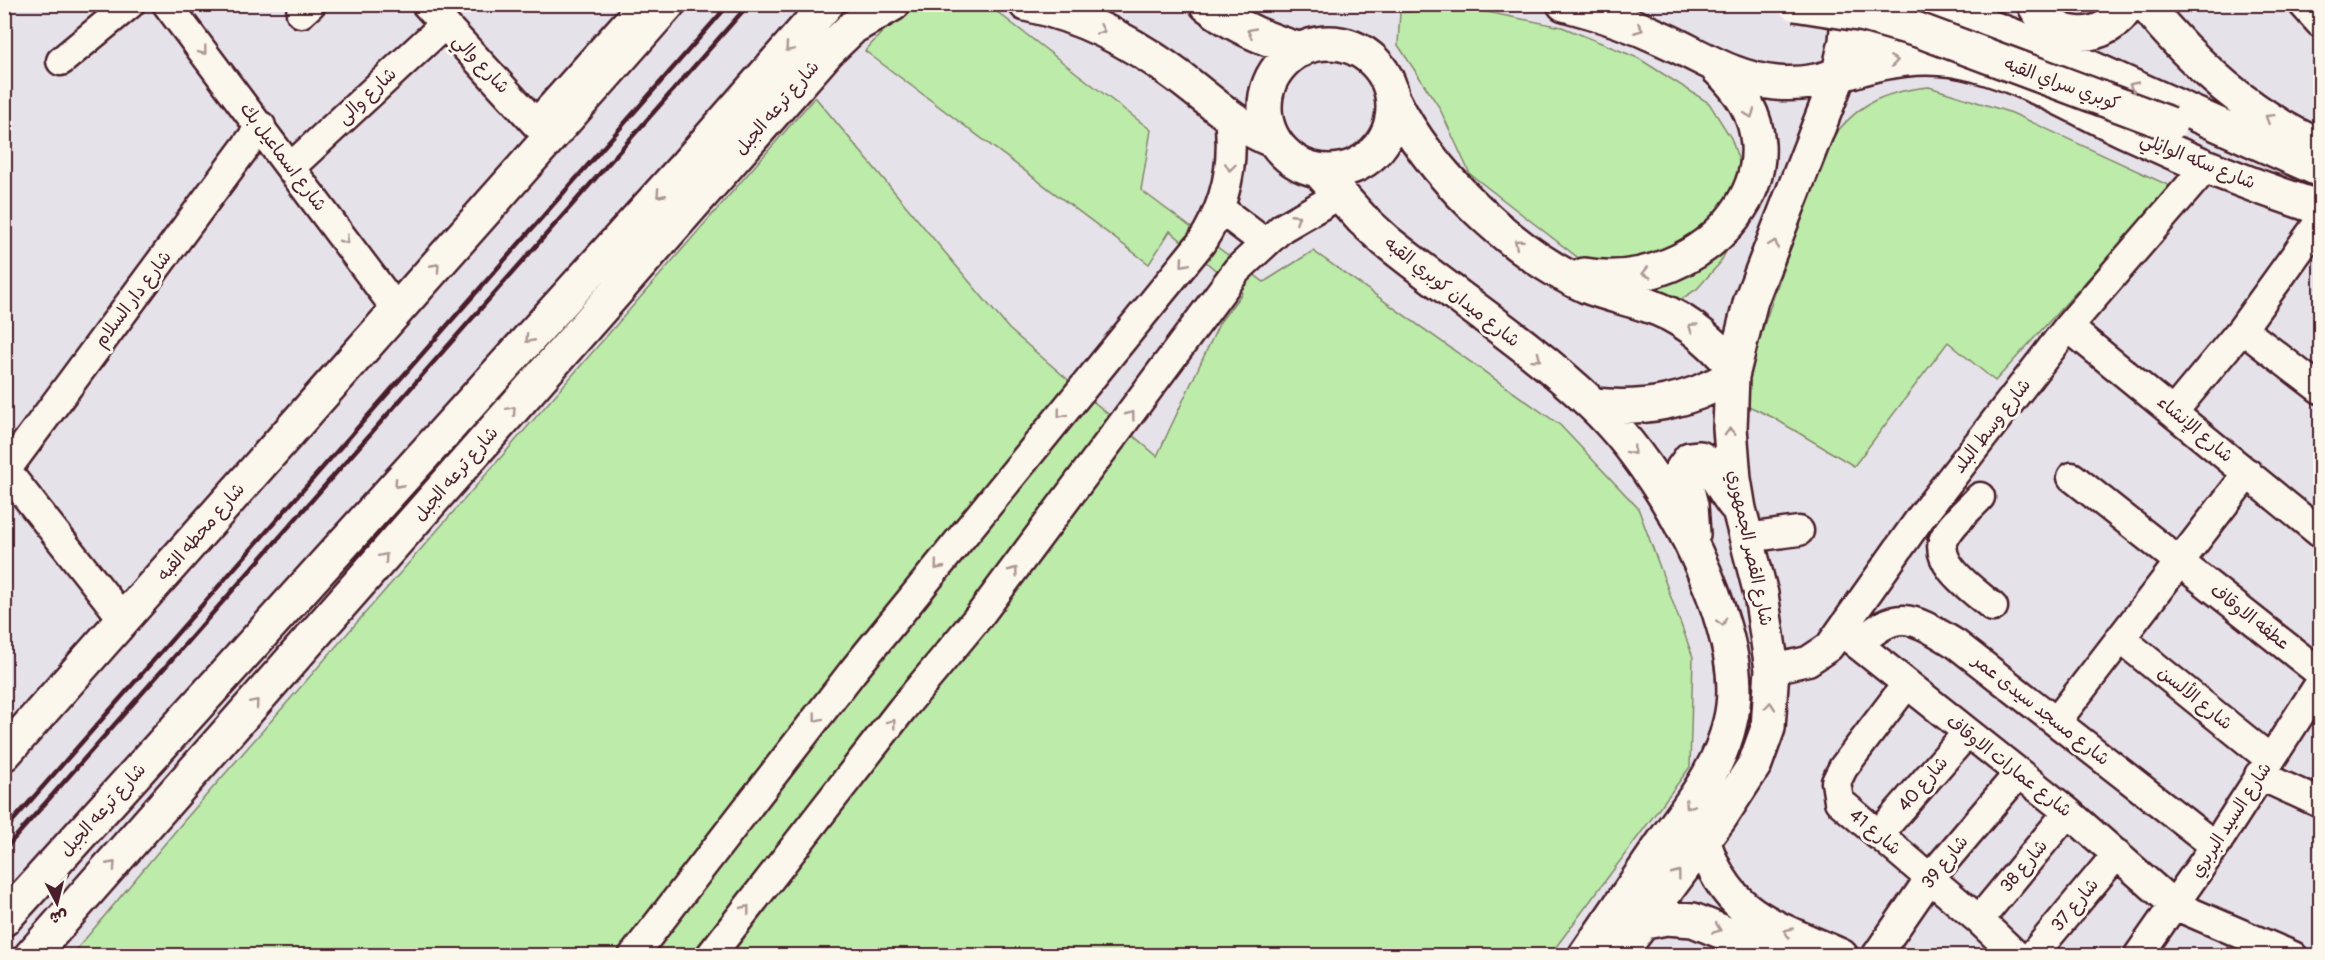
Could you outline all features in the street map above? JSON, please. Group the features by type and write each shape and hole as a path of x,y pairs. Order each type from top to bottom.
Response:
{"main road":[{"name":"شارع محطه القبه","path":"4,754 668,4"},
{"name":"شارع ترعه الجبل","path":"31,956 233,728 698,175 827,4"},
{"name":"شارع ترعه الجبل","path":"4,919 203,699 698,175 840,38 868,17 893,4"},
{"path":"1026,4 1086,23 1136,47 1182,78 1229,118 1274,141 1293,160 1318,170 1344,169 1368,158 1378,149 1391,125 1393,99"},
{"path":"1206,4 1238,26 1258,36 1301,50"},
{"name":"شارع سكه الوايلي","path":"1564,4 1634,27 1704,60 1756,80 1776,83 1817,82 1882,63 1905,59 1951,60 1973,64 2017,79 2206,167 2320,208"},
{"name":"كوبري سراي القبه","path":"1795,4 1865,15 1918,30 2170,124 2320,191"},
{"name":"شارع القصر الجمهوري","path":"1618,956 1755,764 1768,728 1772,669 1761,594 1742,523 1730,428 1733,372 1751,300 1838,77 1846,41 1849,4"},
{"name":"كوبري سراي القبه","path":"1927,4 2051,50 2320,170"},
{"name":"شارع القصر الجمهوري","path":"1838,77 1878,33 1927,4"},
{"path":"2034,4 2054,27 2075,34 2098,32 2108,27 2118,20 2129,4"},
{"path":"2145,4 2179,43 2229,89 2286,128 2320,146"},
{"path":"1274,141 1265,116 1268,89 1280,66 1301,50 1327,43 1347,46 1365,54 1384,74 1393,99 1414,138 1442,174 1513,239 1553,269 1588,286 1646,304 1686,323 1704,336 1733,372 1712,388 1666,404 1643,407 1594,405"},
{"path":"1553,269 1608,278 1648,273 1686,258 1719,235 1733,219 1753,182 1757,140 1744,100 1704,60"},
{"name":"شارع ميدان كوبري القبه","path":"1318,170 1339,195 1386,241 1550,367 1594,405"},
{"path":"1585,956 1715,768 1731,722 1733,672 1718,608 1692,545 1658,486 1594,405"},
{"path":"1692,545 1691,505 1682,475 1686,462 1695,458 1704,460 1742,523"},
{"path":"203,699 233,728"},
{"path":"1703,839 1710,865 1724,889 1743,908 1766,923 1841,956"},
{"path":"1640,923 1666,918 1693,920 1782,956"}],"street":[{"path":"61,61 130,4"},
{"name":"شارع اسماعيل بك","path":"167,4 261,126 397,310"},
{"name":"شارع والي","path":"435,15 536,124 643,4"},
{"name":"شارع والى","path":"291,166 435,15"},
{"path":"633,956 854,671 1213,221 1232,155 1229,118"},
{"name":"شارع دار السلام","path":"5,470 261,126"},
{"name":"شارع وسط البلد","path":"1772,669 1808,660 1850,638 1921,517 2068,327 2206,167"},
{"path":"710,956 895,718 980,615 1243,263 1300,216 1339,195"},
{"path":"1213,221 1265,243"},
{"path":"1213,221 1243,263"},
{"path":"2174,411 2242,329 2320,221"},
{"name":"شارع الإنشاء","path":"2068,327 2320,532"},
{"path":"2242,329 2320,389"},
{"path":"5,470 124,620"},
{"path":"2056,722 2248,473"},
{"name":"عطفه الاوقاف","path":"2072,477 2320,673"},
{"path":"1980,497 1946,535 1942,551 1948,566 1993,607"},
{"path":"1921,517 1946,535"},
{"path":"1742,523 1799,531"},
{"name":"شارع مسجد سيدى عمر","path":"1850,638 1872,632 1892,620 1910,620 1927,626 1956,644 2216,846"},
{"name":"شارع عمارات الاوقاف","path":"1850,638 2068,812 2174,904 2293,956"},
{"name":"شارع الألسن","path":"2120,638 2265,767 2320,802"},
{"name":"شارع السيد البربري","path":"2139,956 2216,846 2320,683"},
{"name":"شارع 41","path":"1906,685 1843,768 1836,782 1839,801 1979,920 2017,956"},
{"name":"شارع 40","path":"1878,834 1967,733"},
{"name":"شارع 39","path":"1876,956 1930,878 2019,773"},
{"name":"شارع 38","path":"1979,920 2068,812"},
{"name":"شارع 37","path":"2032,956 2117,855"}],"green space":[{"path":"907,5 988,5 1151,130 1141,190 1264,282 1313,251 1560,425 1638,508 1693,657 1690,767 1550,955 71,956 183,822 815,97 1009,329 1157,456 1220,322 1242,293 1170,231 1149,264 865,51"},
{"path":"1482,11 1562,27 1638,58 1709,103 1731,138 1741,167 1736,233 1720,263 1697,289 1674,304 1630,298 1470,174 1439,107 1398,45 1400,12"},
{"path":"1929,87 2012,113 2172,187 1995,381 1948,342 1854,466 1772,417 1738,401 1825,147 1847,121 1869,104 1895,93"}],"railway":[{"path":"4,831 729,4"},
{"path":"4,850 749,4"}]}
